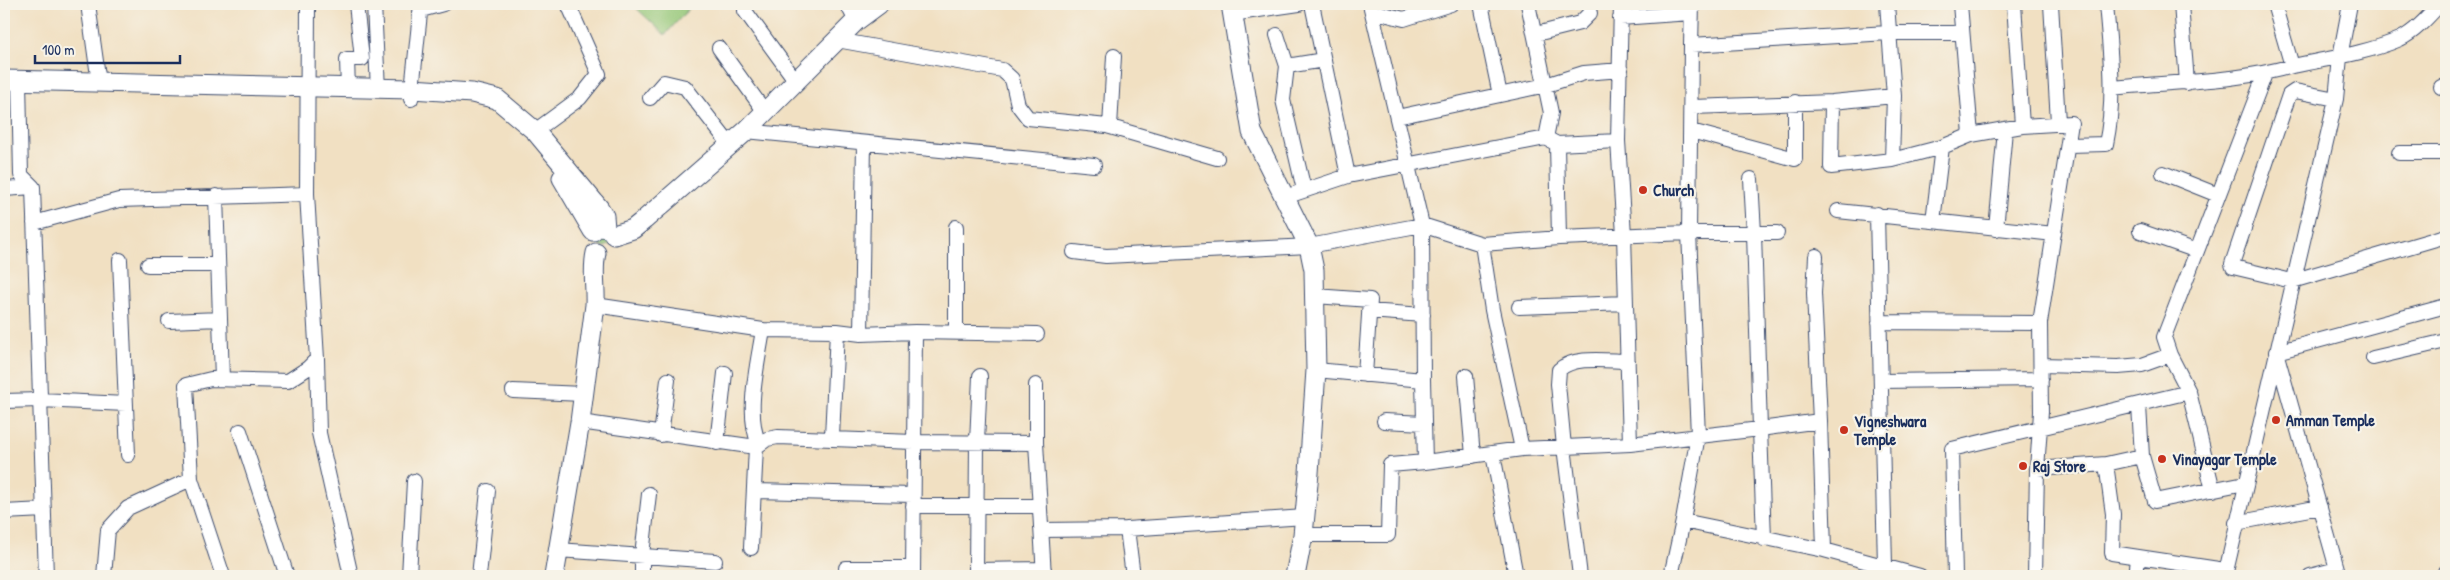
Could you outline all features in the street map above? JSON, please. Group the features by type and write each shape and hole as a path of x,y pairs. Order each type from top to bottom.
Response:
{"main road":[{"path":"604,232 633,229 644,220 746,131 856,21 879,4"},
{"path":"1232,9 1252,132 1309,246 1314,270 1316,370 1304,526 1295,576"},
{"path":"11,84 99,83 309,92 348,89 378,90 467,103 498,113 520,130 564,181 604,232 614,248 601,254 607,265 596,296 580,422 554,576"},
{"path":"11,84 309,92 472,93 497,99 535,131 599,208 604,216 604,232"}],"street":[{"path":"88,4 99,83"},
{"path":"308,4 307,194 317,359 319,432 351,576"},
{"path":"348,89 347,60 362,59 356,4"},
{"path":"374,4 378,90"},
{"path":"412,94 421,7 443,4"},
{"path":"535,131 580,98 599,74 568,4"},
{"path":"846,4 856,21"},
{"path":"1232,9 1299,4"},
{"path":"1312,4 1348,176"},
{"path":"1425,462 1422,225 1396,117 1377,11 1404,19 1451,4"},
{"path":"1481,4 1500,95"},
{"path":"1528,4 1536,34 1551,113 1559,238"},
{"path":"1621,4 1618,141 1624,235 1630,444"},
{"path":"1887,4 1894,96 1892,160"},
{"path":"1960,4 1971,135"},
{"path":"2014,4 2022,126"},
{"path":"2051,4 2058,122"},
{"path":"2069,145 2106,144 2111,122 2113,88 2106,4"},
{"path":"2181,4 2187,83"},
{"path":"2274,4 2292,66"},
{"path":"2106,464 2113,514 2112,553 2225,573 2336,99 2340,57 2350,4"},
{"path":"2113,88 2158,83 2222,81 2265,74 2292,66 2340,57 2400,39 2416,28 2440,4"},
{"path":"1620,18 1691,9 1692,108 1689,233 1698,435 1684,521 1672,576"},
{"path":"745,11 796,81"},
{"path":"1536,34 1580,23 1590,13"},
{"path":"1692,46 1888,33 1962,33"},
{"path":"1277,35 1287,66 1283,100 1304,190"},
{"path":"837,40 1002,70 1012,79 1018,105 1028,118 1110,127 1217,158"},
{"path":"719,48 765,112"},
{"path":"1110,127 1114,56"},
{"path":"1287,66 1324,60"},
{"path":"1396,117 1546,85 1584,73 1621,70"},
{"path":"2213,490 2189,392 2170,355 2164,336 2265,74"},
{"path":"650,98 664,82 685,86 730,145"},
{"path":"11,84 21,175 33,188 46,576"},
{"path":"2336,99 2295,91 2288,95 2232,264 2236,269 2292,281 2446,236"},
{"path":"1692,108 1795,102 1832,102 1894,96"},
{"path":"1691,131 1795,159 1795,102"},
{"path":"1832,102 1831,167 1892,160 1942,147 1971,135 2022,126 2058,122 2071,123 2040,322 2041,412 2037,468 2035,576"},
{"path":"1996,229 2005,130"},
{"path":"746,131 1094,165"},
{"path":"1285,197 1348,176 1408,164 1552,141 1618,141"},
{"path":"861,334 864,142"},
{"path":"1933,221 1942,147"},
{"path":"2399,153 2446,153"},
{"path":"2163,174 2218,194"},
{"path":"1751,179 1764,539"},
{"path":"4,189 33,188"},
{"path":"34,223 119,200 307,194"},
{"path":"216,196 222,379"},
{"path":"1838,211 2054,234"},
{"path":"1877,214 1885,566"},
{"path":"1074,252 1106,256 1309,246 1422,225 1482,244 1624,235 1776,233"},
{"path":"956,227 956,333"},
{"path":"2140,231 2197,251"},
{"path":"1482,244 1492,310 1522,449"},
{"path":"1816,256 1814,293 1824,550"},
{"path":"120,260 128,455"},
{"path":"148,265 218,265"},
{"path":"596,296 763,330 837,331 861,334 915,332 1036,334"},
{"path":"1315,296 1370,300 1365,375"},
{"path":"1518,307 1626,303"},
{"path":"2276,352 2446,306"},
{"path":"1369,311 1423,316"},
{"path":"169,321 220,318"},
{"path":"1879,322 2040,322"},
{"path":"751,548 757,445 753,432 754,394 763,330"},
{"path":"832,438 837,331"},
{"path":"846,568 913,572 915,332"},
{"path":"2373,358 2446,341"},
{"path":"2276,352 2338,573 2310,576"},
{"path":"2041,365 2118,368 2142,365 2170,355"},
{"path":"223,576 191,479 186,385 222,379 288,381 308,368 317,359"},
{"path":"1580,576 1564,447 1558,384 1559,370 1574,362 1628,361"},
{"path":"1316,370 1423,380"},
{"path":"717,443 725,373"},
{"path":"980,376 977,442 976,573 1044,573 1036,443 1036,385"},
{"path":"1466,376 1473,456"},
{"path":"1881,381 2041,379"},
{"path":"661,435 668,380"},
{"path":"513,391 583,394"},
{"path":"1955,576 1952,449 2139,406 2189,392"},
{"path":"4,401 40,400 126,404"},
{"path":"2139,406 2142,456 2155,501 2245,483"},
{"path":"1384,421 1424,424"},
{"path":"1042,530 1304,526 1388,535 1390,465 1522,449 1630,444 1820,421"},
{"path":"580,422 717,443 757,445 778,436 914,442 1036,443"},
{"path":"240,431 287,576"},
{"path":"1493,454 1516,576"},
{"path":"2037,468 2106,464 2142,456"},
{"path":"104,576 108,530 128,508 191,479"},
{"path":"409,576 414,481"},
{"path":"754,490 976,506 1040,506"},
{"path":"479,576 488,491"},
{"path":"642,576 642,555 649,494"},
{"path":"2236,523 2320,507"},
{"path":"4,512 44,510"},
{"path":"1684,521 1824,550 1920,576"},
{"path":"1127,528 1133,576"},
{"path":"558,550 716,561"},
{"path":"2136,576 2138,559"}],"green space":[{"path":"632,4 693,4 665,35"},
{"path":"600,232 611,243 605,247 598,245 596,240"}],"place":[{"name":"Church","path":"1643,190"},
{"name":"Amman Temple","path":"2276,420"},
{"name":"Vigneshwara Temple","path":"1844,430"},
{"name":"Vinayagar Temple","path":"2162,459"},
{"name":"Raj Store","path":"2023,466"}]}
